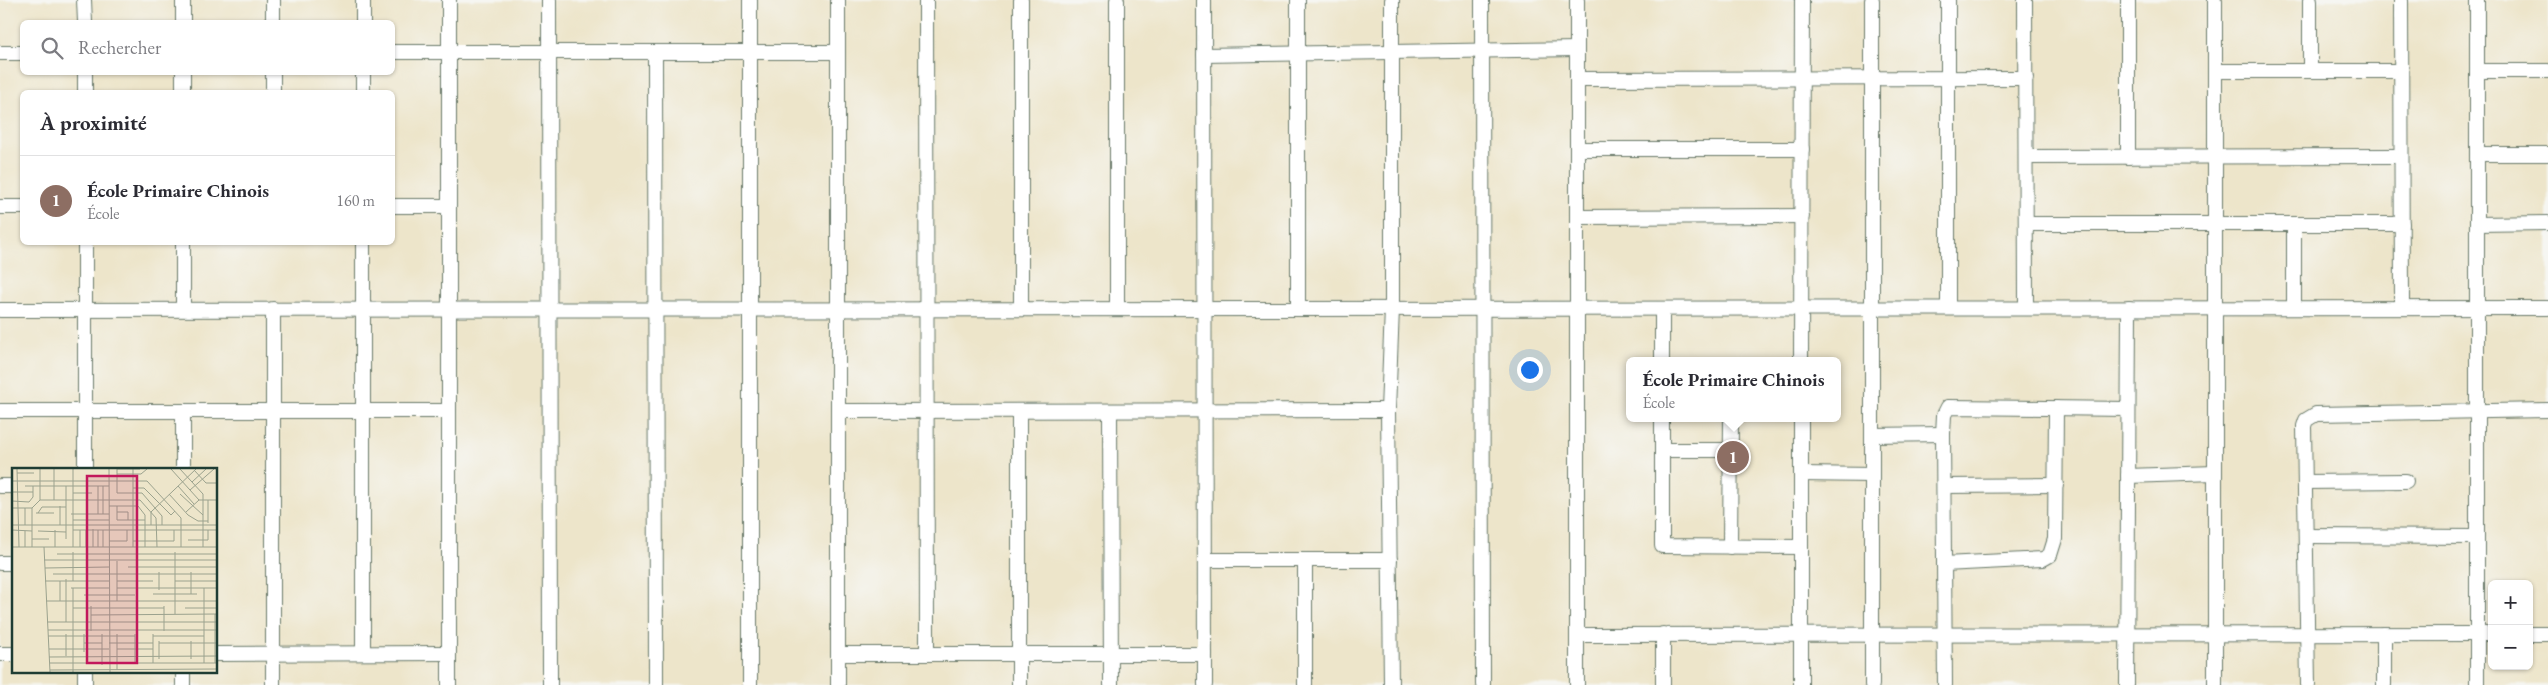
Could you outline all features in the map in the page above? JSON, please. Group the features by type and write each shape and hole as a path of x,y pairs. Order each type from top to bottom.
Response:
{"street":[{"path":"84,0 84,20"},
{"path":"182,0 182,20"},
{"path":"273,0 273,20"},
{"path":"363,0 363,20"},
{"path":"449,0 449,685"},
{"path":"549,0 550,685"},
{"path":"750,0 750,685"},
{"path":"838,0 838,685"},
{"path":"926,0 927,654"},
{"path":"1021,0 1021,309"},
{"path":"1117,0 1117,309"},
{"path":"1204,0 1205,685"},
{"path":"1298,0 1298,309"},
{"path":"1391,685 1388,410 1392,309 1392,0"},
{"path":"1482,0 1483,685"},
{"path":"1577,0 1577,685"},
{"path":"1801,357 1802,0"},
{"path":"1872,0 1872,685"},
{"path":"1948,0 1948,308"},
{"path":"2026,0 2026,308"},
{"path":"2128,0 2128,157"},
{"path":"2214,0 2215,685"},
{"path":"2310,0 2310,71"},
{"path":"2402,0 2402,308"},
{"path":"2476,0 2477,685"},
{"path":"1204,56 1577,49"},
{"path":"395,52 838,52"},
{"path":"655,52 656,685"},
{"path":"0,53 20,53"},
{"path":"2214,71 2402,71"},
{"path":"2477,71 2548,71"},
{"path":"84,75 84,90"},
{"path":"183,75 183,90"},
{"path":"273,75 273,90"},
{"path":"363,75 363,90"},
{"path":"1577,79 2026,78"},
{"path":"1577,149 1802,149"},
{"path":"2477,154 2548,154"},
{"path":"2026,157 2402,156"},
{"path":"395,206 449,206"},
{"path":"0,207 20,207"},
{"path":"1577,217 1802,216"},
{"path":"2026,224 2402,224"},
{"path":"2294,224 2294,308"},
{"path":"2477,224 2548,224"},
{"path":"85,245 85,468"},
{"path":"183,245 183,310"},
{"path":"363,245 363,653"},
{"path":"1662,308 1662,357"},
{"path":"2127,685 2129,308"},
{"path":"0,310 2548,308"},
{"path":"273,310 273,685"},
{"path":"1944,685 1943,434 1944,414 1948,407 2128,409"},
{"path":"1944,564 2043,559 2050,555 2054,549 2055,539 2056,408"},
{"path":"838,411 1388,410"},
{"path":"2308,685 2304,426 2310,416 2316,414 2548,410"},
{"path":"0,411 449,411"},
{"path":"183,411 183,468"},
{"path":"1019,411 1019,685"},
{"path":"1110,411 1110,685"},
{"path":"1662,422 1662,546 1801,547"},
{"path":"1730,546 1731,422"},
{"path":"1801,422 1801,685"},
{"path":"1872,435 1943,434"},
{"path":"1662,450 1731,450"},
{"path":"1801,474 1872,475"},
{"path":"2128,476 2215,474"},
{"path":"2305,482 2406,481"},
{"path":"1944,486 2056,485"},
{"path":"2306,536 2477,537"},
{"path":"1205,560 1390,560"},
{"path":"1305,560 1305,685"},
{"path":"1662,634 1662,685"},
{"path":"2384,634 2384,685"},
{"path":"1577,635 2488,634"},
{"path":"2533,634 2548,634"},
{"path":"218,654 449,653"},
{"path":"838,654 1205,654"},
{"path":"85,672 85,685"},
{"path":"183,672 183,685"}],"place":[{"name":"École Primaire Chinois","path":"1733,457"}]}
